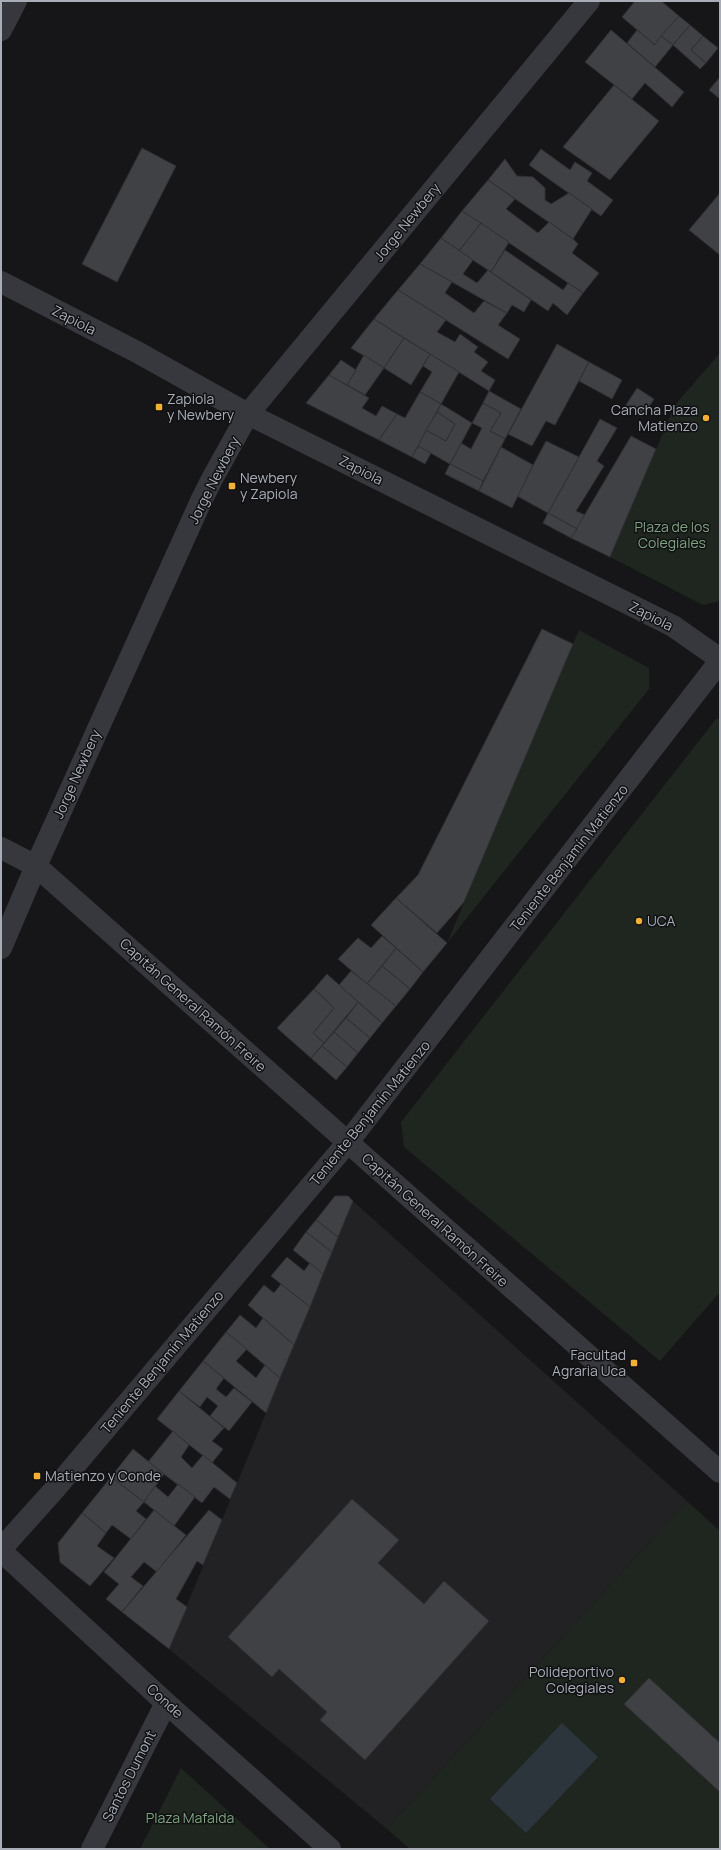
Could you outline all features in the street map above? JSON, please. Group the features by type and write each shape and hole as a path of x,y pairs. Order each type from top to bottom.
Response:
{"street":[{"path":"1,30 16,1"},
{"name":"Jorge Newbery","path":"1,948 36,866 212,478 248,414 589,1"},
{"name":"Zapiola","path":"1,282 137,352 248,414 673,626 720,660"},
{"name":"Teniente Benjamín Matienzo","path":"1,1550 59,1484 348,1142 720,660"},
{"name":"Capitán General Ramón Freire","path":"1,848 36,866 720,1472"},
{"name":"Conde","path":"1,1550 166,1702 330,1849"},
{"name":"Santos Dumont","path":"92,1849 166,1702"}],"shaded area":[{"path":"353,1201 687,1501 387,1829 169,1649"},
{"path":"562,1723 598,1757 526,1833 490,1799"}],"green space":[{"name":"Plaza de los Colegiales","path":"720,353 720,601 703,605 610,557 675,405"},
{"path":"579,630 649,668 649,689 447,943"},
{"name":"UCA","path":"716,719 720,719 720,1292 660,1361 404,1147 401,1122"},
{"name":"Polideportivo Colegiales","path":"687,1501 720,1531 720,1849 410,1849 387,1829"},
{"name":"Plaza Mafalda","path":"181,1768 270,1849 140,1849"}],"building":[{"path":"635,1 661,1 679,16 655,45 622,17"},
{"path":"679,16 690,25 673,45 661,36"},
{"path":"690,25 703,36 691,50 706,63 700,69 673,45"},
{"path":"611,30 684,92 672,107 645,83 632,99 585,62"},
{"path":"637,30 655,45 661,36 673,45 655,67 627,43"},
{"path":"703,36 718,48 706,63 691,50"},
{"path":"720,77 720,99 709,90"},
{"path":"614,85 659,121 610,180 563,147"},
{"path":"142,148 176,166 117,282 82,264"},
{"path":"541,149 570,170 575,162 592,173 587,181 613,200 601,216 529,165"},
{"path":"505,159 517,176 533,177 545,188 545,200 551,204 569,193 592,209 573,239 488,180"},
{"path":"488,180 515,199 506,209 538,233 549,222 578,244 572,253 599,273 583,293 462,211"},
{"path":"720,193 720,255 689,230"},
{"path":"462,211 481,223 459,251 441,238"},
{"path":"481,223 509,242 491,272 459,251"},
{"path":"441,238 473,260 463,274 477,283 488,270 531,300 524,312 512,305 507,313 420,264"},
{"path":"505,250 563,290 568,283 583,293 567,315 553,303 548,311 491,272"},
{"path":"420,264 452,282 445,293 474,313 484,301 507,313 498,325 520,339 508,359 398,290"},
{"path":"398,290 446,320 437,332 455,342 460,334 478,347 474,352 488,362 481,371 495,380 489,391 374,319"},
{"path":"374,319 404,338 384,368 351,348"},
{"path":"404,338 430,354 411,385 384,368"},
{"path":"557,344 589,362 555,425 546,421 532,446 508,434"},
{"path":"430,354 459,372 441,404 420,392 432,372 423,366"},
{"path":"364,355 384,368 365,395 347,385"},
{"path":"341,360 356,370 347,385 329,375"},
{"path":"589,362 622,380 612,399 579,381"},
{"path":"329,375 369,398 362,408 376,416 382,406 397,414 379,440 306,403"},
{"path":"637,388 654,399 643,416 626,405"},
{"path":"489,391 521,409 505,439 490,431 501,413 483,403"},
{"path":"420,392 441,404 412,457 379,440 397,414 405,418"},
{"path":"483,403 501,413 490,431 505,439 483,481 450,464 461,443 471,449 482,428 472,423"},
{"path":"441,404 472,423 450,464 418,446 426,430 446,441 455,424 437,412"},
{"path":"437,412 455,424 446,441 426,430"},
{"path":"600,419 617,428 597,461 604,466 576,511 585,515 577,529 548,513"},
{"path":"631,436 656,449 610,557 571,538"},
{"path":"546,441 579,457 548,513 517,496"},
{"path":"418,446 431,453 425,464 412,457"},
{"path":"501,447 533,465 512,508 479,491"},
{"path":"450,464 483,481 479,491 445,474"},
{"path":"548,513 577,529 571,538 543,523"},
{"path":"542,629 573,644 464,902 437,933 396,898 418,875"},
{"path":"396,898 447,943 423,972 371,925"},
{"path":"382,936 396,948 367,984 338,959 358,938 371,948"},
{"path":"396,948 423,972 410,989 382,966"},
{"path":"382,966 410,989 396,1006 367,984"},
{"path":"351,971 396,1006 382,1023 339,985"},
{"path":"327,974 358,1002 324,1043 313,1033 334,1008 314,989"},
{"path":"314,989 334,1008 313,1033 324,1043 311,1058 277,1028"},
{"path":"358,1002 382,1023 370,1038 346,1018"},
{"path":"346,1018 370,1038 358,1053 334,1032"},
{"path":"334,1032 358,1053 347,1067 322,1046"},
{"path":"322,1046 347,1067 336,1080 311,1058"},
{"path":"335,1196 348,1196 353,1201 338,1237 316,1220"},
{"path":"316,1220 338,1237 332,1252 306,1232"},
{"path":"306,1232 332,1252 323,1274 293,1250"},
{"path":"287,1257 304,1271 310,1263 323,1274 310,1307 271,1276"},
{"path":"281,1284 310,1307 294,1345 248,1305 264,1285 274,1293"},
{"path":"240,1315 256,1328 263,1318 294,1345 280,1378 226,1332"},
{"path":"226,1332 247,1349 236,1361 256,1378 265,1365 280,1378 266,1413 203,1361"},
{"path":"203,1361 224,1378 216,1389 226,1397 234,1388 252,1402 229,1431 210,1416 218,1406 207,1397 200,1407 179,1391"},
{"path":"179,1391 224,1428 212,1441 223,1449 212,1463 157,1419"},
{"path":"173,1431 189,1445 181,1457 192,1468 203,1455 237,1483 230,1499 214,1487 202,1503 148,1462"},
{"path":"133,1449 164,1474 144,1502 111,1477"},
{"path":"111,1477 144,1502 136,1511 146,1519 131,1539 112,1525 106,1533 82,1513"},
{"path":"178,1484 195,1497 174,1526 144,1502 155,1486 168,1497"},
{"path":"352,1499 399,1540 378,1563 424,1604 444,1581 489,1621 365,1760 320,1720 327,1712 279,1669 272,1677 228,1637"},
{"path":"154,1510 186,1535 157,1572 144,1562 131,1577 143,1586 122,1612 106,1599 119,1584 104,1572"},
{"path":"209,1510 222,1520 203,1565 197,1561 176,1599 187,1607 169,1649 122,1612"},
{"path":"82,1513 106,1533 97,1546 114,1558 90,1586 60,1562 58,1543"},
{"path":"649,1678 720,1743 720,1792 624,1704"}],"place":[{"name":"Zapiola y Newbery","path":"159,407"},
{"name":"Cancha Plaza Matienzo","path":"706,418"},
{"name":"Newbery y Zapiola","path":"232,486"},
{"name":"UCA","path":"639,921"},
{"name":"Facultad Agraria Uca","path":"634,1363"},
{"name":"Matienzo y Conde","path":"37,1476"},
{"name":"Polideportivo Colegiales","path":"622,1680"}]}
